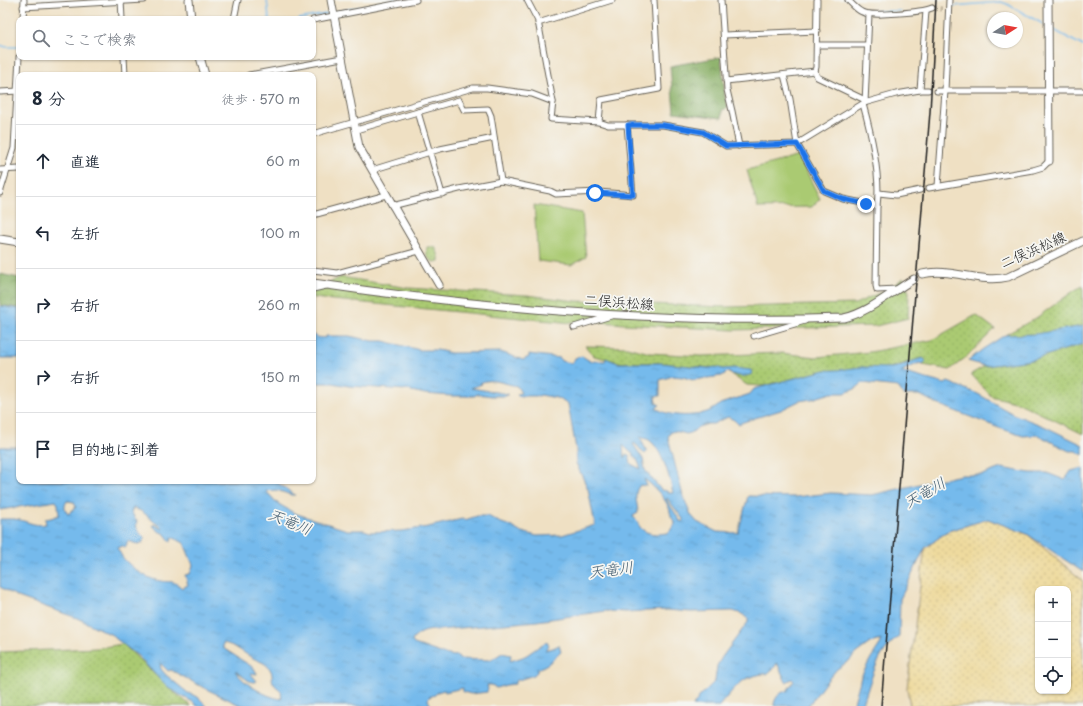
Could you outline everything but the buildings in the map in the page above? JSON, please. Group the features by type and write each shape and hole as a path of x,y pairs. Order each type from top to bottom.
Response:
{"main road":[{"path":"189,0 191,16"},
{"path":"331,0 359,147 439,285"},
{"path":"1048,0 1049,161"},
{"path":"201,60 204,72"},
{"path":"0,239 16,242"},
{"name":"二俣浜松線","path":"922,274 930,272 945,272 990,280 1000,279 1008,277 1083,241"},
{"name":"二俣浜松線","path":"316,284 472,304 653,317 742,320 844,318 854,316 866,311 914,279"}],"street":[{"path":"23,16 24,0"},
{"path":"23,7 144,0"},
{"path":"235,16 238,0"},
{"path":"316,19 416,0"},
{"path":"527,0 538,23 553,102 552,120 599,122 608,125 663,125 703,132 726,146 797,144 864,102 896,94 928,90"},
{"path":"538,23 612,0"},
{"path":"599,122 601,100 659,90 654,0"},
{"path":"722,0 727,90 739,146"},
{"path":"817,0 817,45 815,71 817,77 864,102"},
{"path":"848,0 862,13 868,14 926,11 932,8"},
{"path":"938,186 945,92 949,0"},
{"path":"121,1 122,16"},
{"path":"942,9 949,9"},
{"path":"920,90 926,11"},
{"path":"868,14 864,102 871,131 879,193 877,206 876,286 877,290 897,289"},
{"path":"724,35 817,31"},
{"path":"817,45 867,45"},
{"path":"265,72 342,58"},
{"path":"19,60 19,72"},
{"path":"124,60 125,72"},
{"path":"726,81 815,71"},
{"path":"784,75 790,100 797,144 824,191 843,199 877,206"},
{"path":"355,127 362,119 473,88 488,88 532,94 553,102"},
{"path":"0,92 16,91"},
{"path":"937,91 1083,91"},
{"path":"316,134 392,119 459,100 464,110 488,109 501,181"},
{"path":"418,112 442,194"},
{"path":"0,193 14,148 16,120"},
{"path":"392,206 501,181 550,191 556,194 599,192 633,195 628,125"},
{"path":"372,170 429,152 494,138"},
{"path":"929,188 1033,170 1043,167 1049,161"},
{"path":"0,170 16,169"},
{"path":"879,193 896,195 920,190"},
{"path":"316,214 386,195"},
{"path":"316,270 337,273 419,251"},
{"path":"316,288 328,286"},
{"path":"574,327 615,314"},
{"path":"754,336 810,319"}],"green space":[{"path":"721,57 725,97 728,108 722,110 722,118 674,112 670,66"},
{"path":"799,156 820,199 812,207 758,208 747,170"},
{"path":"534,205 582,213 586,257 571,265 538,261"},
{"path":"427,247 435,247 439,256 439,261 434,262 428,258"},
{"path":"0,274 16,277 16,308 0,305"},
{"path":"341,277 408,288 527,295 576,301 725,307 855,304 888,289 903,278 909,292 908,318 876,326 734,330 624,324 582,320 572,323 316,298 316,290"},
{"path":"1083,286 1083,326 1021,337 1005,335 1036,318"},
{"path":"976,315 995,329 965,358 950,370 923,365 923,358 886,369 818,372 764,386 747,385 723,369 655,363 623,363 594,356 585,346 627,347 650,353 701,356 780,353 816,357 870,352 932,340"},
{"path":"1083,344 1083,434 1019,403 991,396 971,374 985,366 1032,360"},
{"path":"123,644 169,688 191,706 0,706 0,652 97,648"}],"sand":[{"path":"988,519 1027,534 1083,581 1083,706 910,706 907,688 925,548 948,531"}],"water":[{"path":"0,306 16,309 16,358 0,358"},
{"path":"1083,326 1083,344 1032,360 985,366 968,361 1005,335 1035,334"},
{"name":"天竜川","path":"326,336 349,336 373,341 383,341 420,350 437,350 451,353 501,352 523,360 529,357 529,354 560,358 561,361 572,363 575,358 582,356 590,361 605,361 606,358 618,363 662,363 708,368 716,367 723,369 734,368 751,370 752,374 746,376 727,372 722,376 693,380 673,376 660,380 660,396 655,396 656,403 660,405 656,408 663,412 679,415 707,412 720,404 750,394 754,389 825,370 862,367 893,368 923,358 926,361 923,365 919,363 901,372 945,384 948,382 978,394 1013,414 1046,427 1083,445 1083,455 1076,451 1069,451 1038,435 1023,436 999,428 937,404 920,395 904,395 898,387 863,383 855,389 845,393 831,393 812,399 799,401 781,410 738,424 728,417 713,424 698,427 694,431 687,434 674,431 670,433 668,437 683,496 691,515 697,522 717,532 738,533 748,496 795,497 831,493 872,495 962,475 982,475 1001,468 1030,473 1047,473 1065,480 1071,471 1083,468 1083,572 1027,534 988,519 948,531 925,548 900,599 899,637 891,643 875,668 862,706 853,706 861,677 881,643 881,640 870,643 837,669 808,706 774,706 778,696 787,691 794,681 792,679 786,682 777,663 767,674 753,676 743,681 719,706 693,706 700,696 715,681 717,666 748,622 748,619 742,614 733,611 691,612 667,610 626,612 606,611 537,621 432,630 422,633 413,639 412,641 414,644 453,656 458,656 459,659 491,660 502,653 511,655 510,661 521,658 547,642 549,646 545,650 559,645 561,652 549,663 537,670 534,675 515,681 515,684 496,688 492,685 487,685 487,692 471,694 463,692 463,688 445,692 444,690 429,697 428,700 431,706 242,706 171,670 168,671 160,663 161,669 166,675 188,693 198,697 207,706 197,706 164,684 138,656 114,636 77,618 18,597 0,587 0,519 14,519 42,525 46,524 45,519 59,515 58,504 56,501 0,510 0,447 16,447 16,484 279,484 295,495 277,490 266,491 277,503 294,513 347,530 364,530 370,532 402,531 462,519 465,520 477,516 488,516 513,527 518,531 537,536 562,535 595,525 588,489 576,463 576,449 568,404 561,399 541,395 518,396 517,394 521,393 517,386 493,381 484,381 480,383 482,384 471,388 508,394 506,396 478,394 474,396 452,396 425,394 407,390 349,386 333,383 316,383 316,337 326,338","holes":["640,437 649,440 658,450 668,472 673,493 661,490 645,470 643,459 633,444 636,444 645,454 647,452","623,445 635,457 641,469 631,464 629,455 626,454 624,458","644,479 651,484 665,500 669,508 671,517 675,524 668,533 653,534 646,532 640,527 637,520 633,517 638,513 636,492 640,485 647,486","667,498 683,521 681,522 666,499","67,501 74,502 76,507 68,514 65,509 65,504","133,508 143,513 161,526 163,529 154,524 153,526 160,532 164,533 171,542 172,537 184,543 193,565 190,574 185,575 188,585 182,588 174,582 161,581 147,577 137,571 123,558 117,548 122,546 126,547 128,541 137,544 142,543 145,538 139,532 136,525 137,521 131,512","223,643 235,647 268,666 272,673 273,682 281,691 281,699 269,696 244,681 235,671 249,681 254,682 257,681 250,673 257,674 254,668 223,648"]}],"waterway":[{"path":"267,0 269,16"},
{"path":"335,12 396,0"},
{"path":"952,6 1001,2 1043,24"},
{"path":"869,11 900,11"},
{"path":"315,16 331,13"},
{"path":"1052,29 1083,46"},
{"path":"0,45 6,47 16,47"}],"tunnel":[{"path":"932,8 942,9"}],"railway":[{"path":"881,706 930,112 936,0"}],"route":[{"path":"595,193 599,192 633,195 628,125 663,125 703,132 726,146 797,144 824,191 843,199 866,204"}]}
